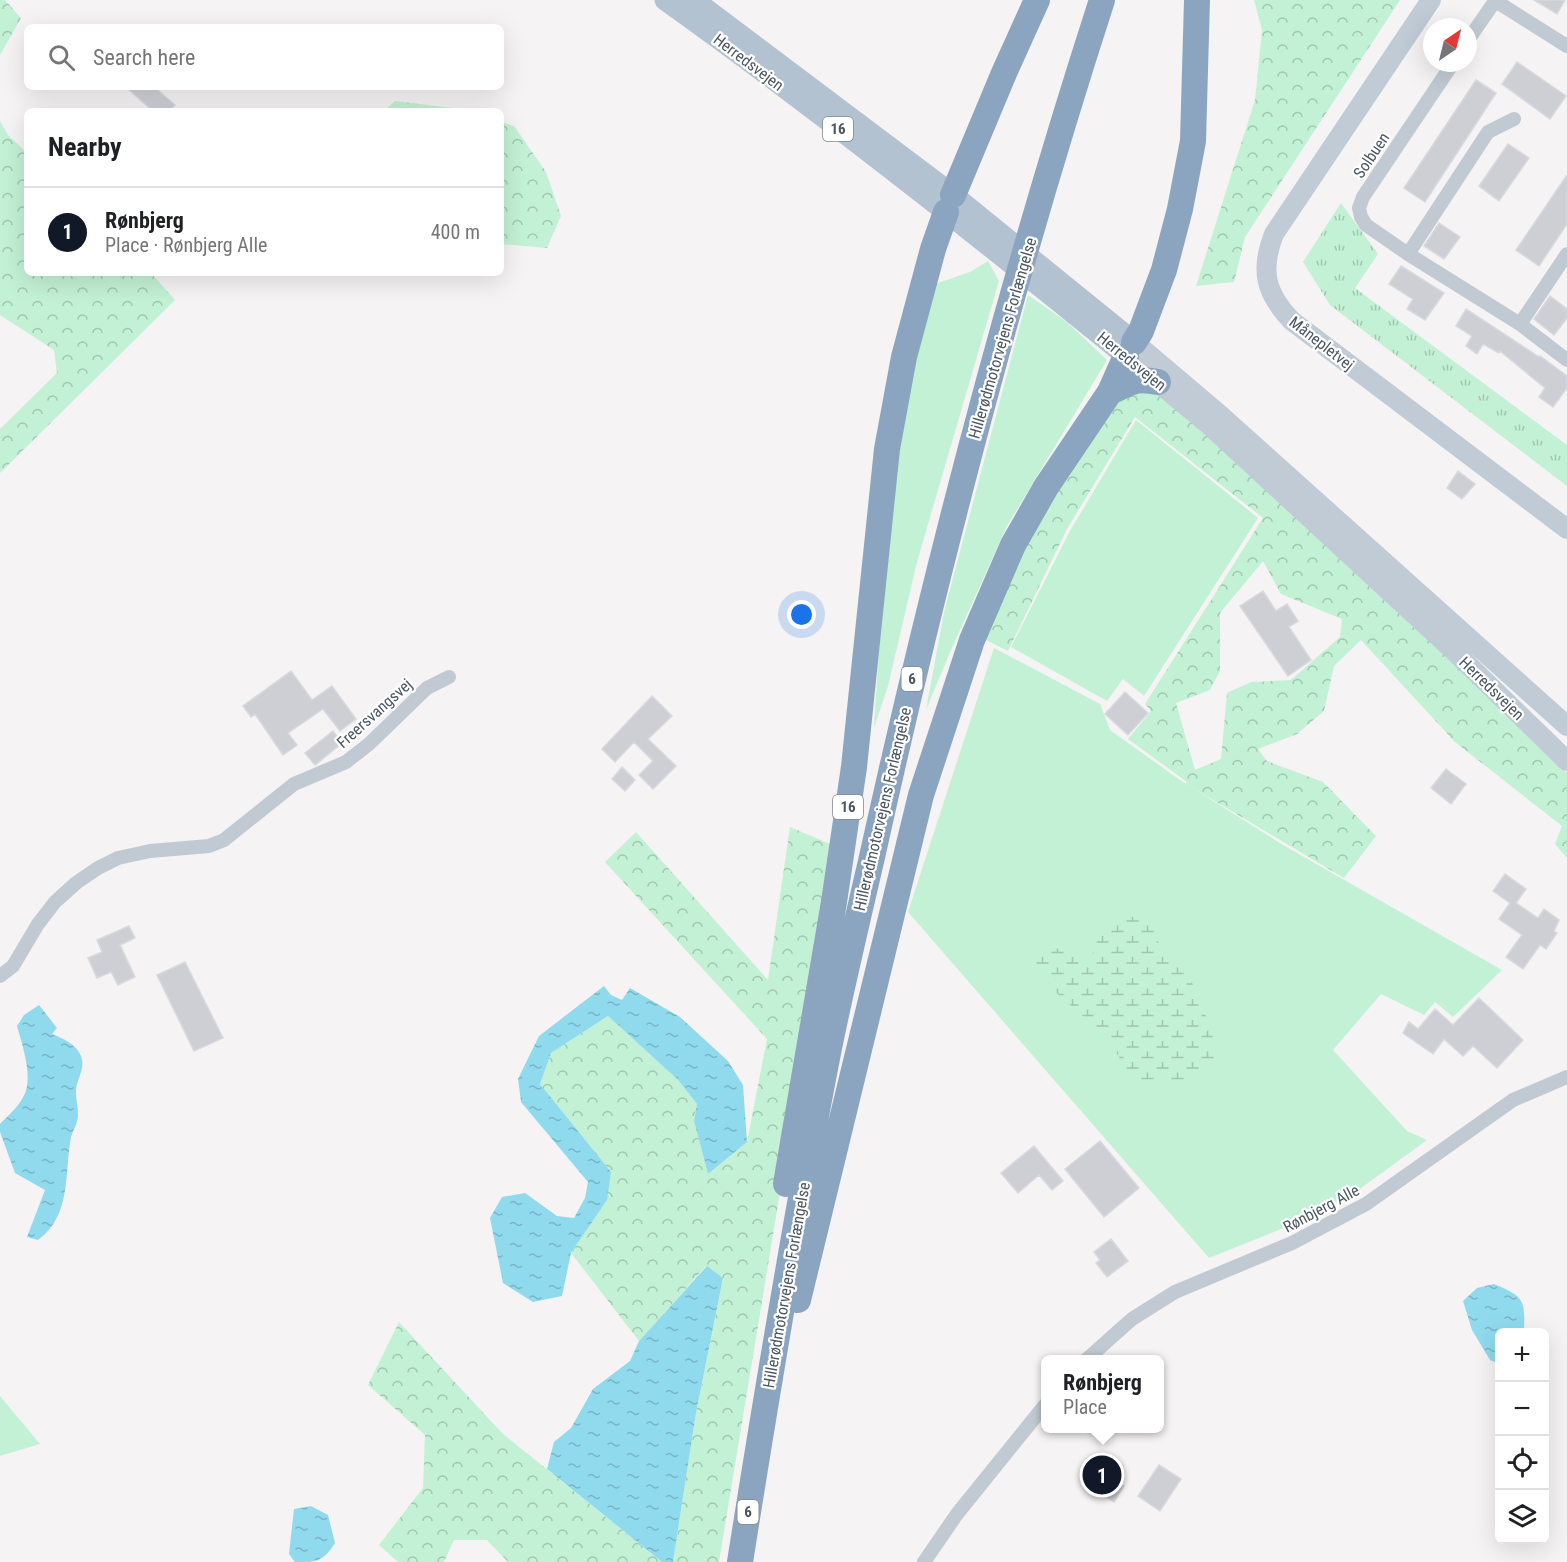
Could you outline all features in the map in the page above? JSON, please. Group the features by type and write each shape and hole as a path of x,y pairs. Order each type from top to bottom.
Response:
{"highway":[{"path":"950,204 1037,0"},
{"name":"Hillerødmotorvejens Forlængelse","path":"740,1562 771,1370 829,1050 902,720 975,430 1102,0"},
{"path":"771,1370 801,1292 921,795 972,640 1013,545 1046,487 1110,392 1141,331 1164,270 1180,209 1192,141 1197,0"},
{"name":"16","path":"765,1405 758,1347 834,902 854,767 886,449 904,357 933,249 950,204"},
{"path":"1110,392 1132,380 1143,379 1158,382"}],"main road":[{"name":"Herredsvejen","path":"665,0 950,204"},
{"name":"Herredsvejen","path":"694,0 972,221 1063,284 1130,349"},
{"name":"Herredsvejen","path":"972,221 1065,306 1130,349"}],"street":[{"name":"Månepletvej","path":"1431,0 1274,234 1268,252 1266,271 1270,290 1279,307 1292,321 1567,529"},
{"path":"1477,26 1494,0 1567,46"},
{"name":"Solbuen","path":"1447,72 1363,197 1359,208 1361,217 1366,225 1520,324 1567,360"},
{"path":"1408,254 1488,132 1514,119"},
{"path":"1520,324 1567,254"},
{"name":"Herredsvejen","path":"1130,349 1158,382 1208,424 1447,644 1567,761"},
{"name":"Herredsvejen","path":"1130,349 1219,414 1567,726"},
{"name":"Freersvangsvej","path":"0,976 12,966 38,924 55,902 76,883 98,868 118,858 150,851 209,846 224,840 294,784 346,762 369,744 427,688 449,677"},
{"name":"Rønbjerg Alle","path":"1091,1355 1132,1319 1175,1292 1292,1243 1366,1204 1513,1100 1567,1077"},
{"path":"924,1562 957,1514 1041,1410"}],"green space":[{"path":"0,0 5,0 21,18 0,55"},
{"path":"1254,0 1400,0 1245,237 1234,282 1196,286 1255,100 1262,30"},
{"path":"395,101 453,108 387,108"},
{"path":"0,121 8,135 24,150 24,276 154,276 175,300 0,473 0,429 57,373 54,350 0,315"},
{"path":"504,123 514,126 546,172 561,216 547,248 504,244"},
{"path":"1341,203 1378,254 1355,288 1567,445 1567,486 1330,305 1303,262"},
{"path":"988,261 999,281 917,562 888,686 874,728 891,514 902,428 915,360 935,284 970,272"},
{"path":"1028,295 1067,322 1107,360 1007,526 926,710 944,612"},
{"path":"1153,389 1186,411 1491,698 1567,773 1567,858 1555,844 1562,826 1455,742 1361,640 1334,666 1324,711 1297,734 1258,749 1267,761 1323,782 1376,836 1344,878 1186,784 1187,782 1128,739 1151,711 1145,704 1263,518 1135,417 1067,529 1008,651 980,637 1031,532 1118,402 1132,391","holes":["1263,561 1281,594 1342,619 1340,637 1291,680 1251,682 1227,693 1221,759 1195,770 1176,703 1210,690 1220,671 1220,613"]},
{"path":"1136,420 1258,518 1144,696 1123,679 1107,701 1011,647 1070,531"},
{"path":"994,648 1100,704 1110,730 1180,780 1283,845 1502,970 1453,1017 1435,1002 1424,1015 1381,994 1333,1050 1407,1131 1427,1140 1357,1191 1286,1227 1209,1258 908,912"},
{"path":"790,827 837,847 719,1562 673,1562 696,1413 723,1278 706,1266 639,1341 571,1253 607,1200 540,1083 551,1053 608,1016 678,1080 697,1104 694,1121 708,1174 747,1142 767,1039 605,862 636,832 768,980"},
{"path":"1121,916 1153,919 1158,942 1185,966 1211,1028 1217,1061 1179,1084 1134,1081 1106,1036 1053,990 1030,958 1051,947 1092,956 1102,925"},
{"path":"399,1322 503,1434 662,1562 508,1562 487,1540 454,1540 444,1562 398,1562 379,1545 423,1488 425,1435 368,1385"},
{"path":"0,1396 40,1444 0,1456"}],"water":[{"path":"604,986 611,995 622,1000 630,988 680,1017 728,1061 743,1085 747,1142 708,1174 694,1121 697,1104 678,1080 608,1016 551,1053 540,1084 611,1172 607,1200 571,1253 562,1296 533,1302 503,1283 490,1218 502,1197 525,1193 557,1216 574,1218 585,1198 588,1182 521,1102 518,1079 539,1036"},
{"path":"39,1005 57,1028 52,1034 76,1048 81,1056 82,1070 77,1083 78,1118 71,1137 62,1206 57,1219 38,1240 27,1237 45,1190 15,1173 0,1132 0,1124 26,1092 28,1079 26,1063 17,1026 24,1015"},
{"path":"707,1266 723,1278 696,1413 673,1562 662,1562 547,1469 554,1442 571,1428 593,1389 630,1361 639,1341"},
{"path":"1494,1284 1512,1292 1523,1306 1524,1328 1495,1328 1495,1362 1490,1360 1472,1330 1463,1301 1477,1288"},
{"path":"311,1506 328,1515 335,1543 319,1560 295,1562 289,1554 294,1509"}],"building":[{"path":"1534,0 1565,0 1557,14"},
{"path":"1517,62 1566,96 1550,119 1502,84"},
{"path":"1476,80 1496,93 1425,202 1404,188"},
{"path":"129,90 158,90 175,105 172,108 150,108"},
{"path":"1508,144 1529,158 1499,201 1479,186"},
{"path":"1567,175 1567,224 1539,266 1516,250"},
{"path":"1439,223 1460,237 1444,259 1424,246"},
{"path":"1401,266 1444,293 1425,320 1407,309 1413,299 1389,284"},
{"path":"1550,296 1567,309 1567,318 1554,335 1534,319"},
{"path":"1466,309 1567,376 1567,388 1553,407 1539,397 1545,388 1500,351 1499,353 1483,344 1477,354 1466,346 1472,336 1456,326"},
{"path":"1458,471 1475,484 1462,499 1447,488"},
{"path":"1263,591 1276,611 1287,604 1298,621 1289,627 1311,660 1288,676 1240,606"},
{"path":"291,671 312,700 332,686 356,719 340,731 323,709 288,733 297,745 283,755 255,714 251,717 243,706"},
{"path":"1125,692 1148,713 1128,735 1105,714"},
{"path":"652,696 672,716 648,739 676,766 653,789 639,775 653,761 634,742 615,762 602,749"},
{"path":"333,731 342,743 315,765 305,753"},
{"path":"622,767 635,780 625,791 612,779"},
{"path":"1446,769 1466,784 1451,804 1431,788"},
{"path":"1505,874 1526,889 1516,903 1538,918 1544,909 1559,920 1554,931 1557,933 1546,949 1540,945 1523,969 1506,957 1522,935 1499,919 1510,903 1493,891"},
{"path":"129,926 135,938 120,945 135,977 118,985 111,972 97,978 88,958 102,952 97,940"},
{"path":"185,962 223,1038 194,1051 157,975"},
{"path":"1479,998 1523,1040 1497,1068 1473,1046 1463,1056 1444,1039 1433,1054 1403,1033 1409,1022 1418,1029 1435,1009 1453,1025"},
{"path":"1100,1141 1139,1188 1104,1217 1065,1169"},
{"path":"1034,1146 1063,1181 1052,1190 1039,1175 1018,1193 1001,1173"},
{"path":"1111,1239 1128,1261 1107,1277 1096,1263 1100,1260 1094,1252"},
{"path":"1104,1454 1123,1466 1114,1479 1124,1486 1114,1502 1082,1482 1091,1468 1094,1470"},
{"path":"1159,1465 1181,1479 1160,1511 1138,1496"}],"place":[{"name":"Rønbjerg","path":"1102,1475"}]}
